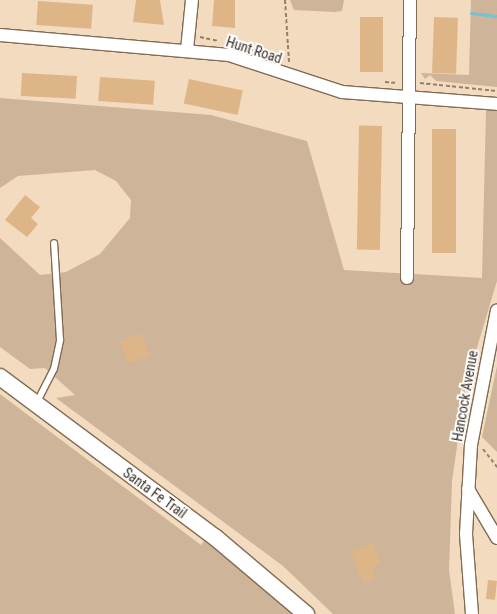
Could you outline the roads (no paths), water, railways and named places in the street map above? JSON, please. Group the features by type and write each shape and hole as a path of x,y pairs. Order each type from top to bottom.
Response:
{"street":[{"path":"187,50 192,0"},
{"path":"407,278 410,0"},
{"name":"Hunt Road","path":"0,35 229,55 316,87 409,89 497,104"},
{"name":"Hancock Avenue","path":"472,614 466,534 468,489 473,435 497,310"},
{"name":"Santa Fe Trail","path":"0,378 216,538 306,614"},
{"path":"468,489 497,538"}],"lane":[{"path":"35,405 48,386 60,340 54,243"}],"waterway":[{"path":"471,13 497,16"}]}
